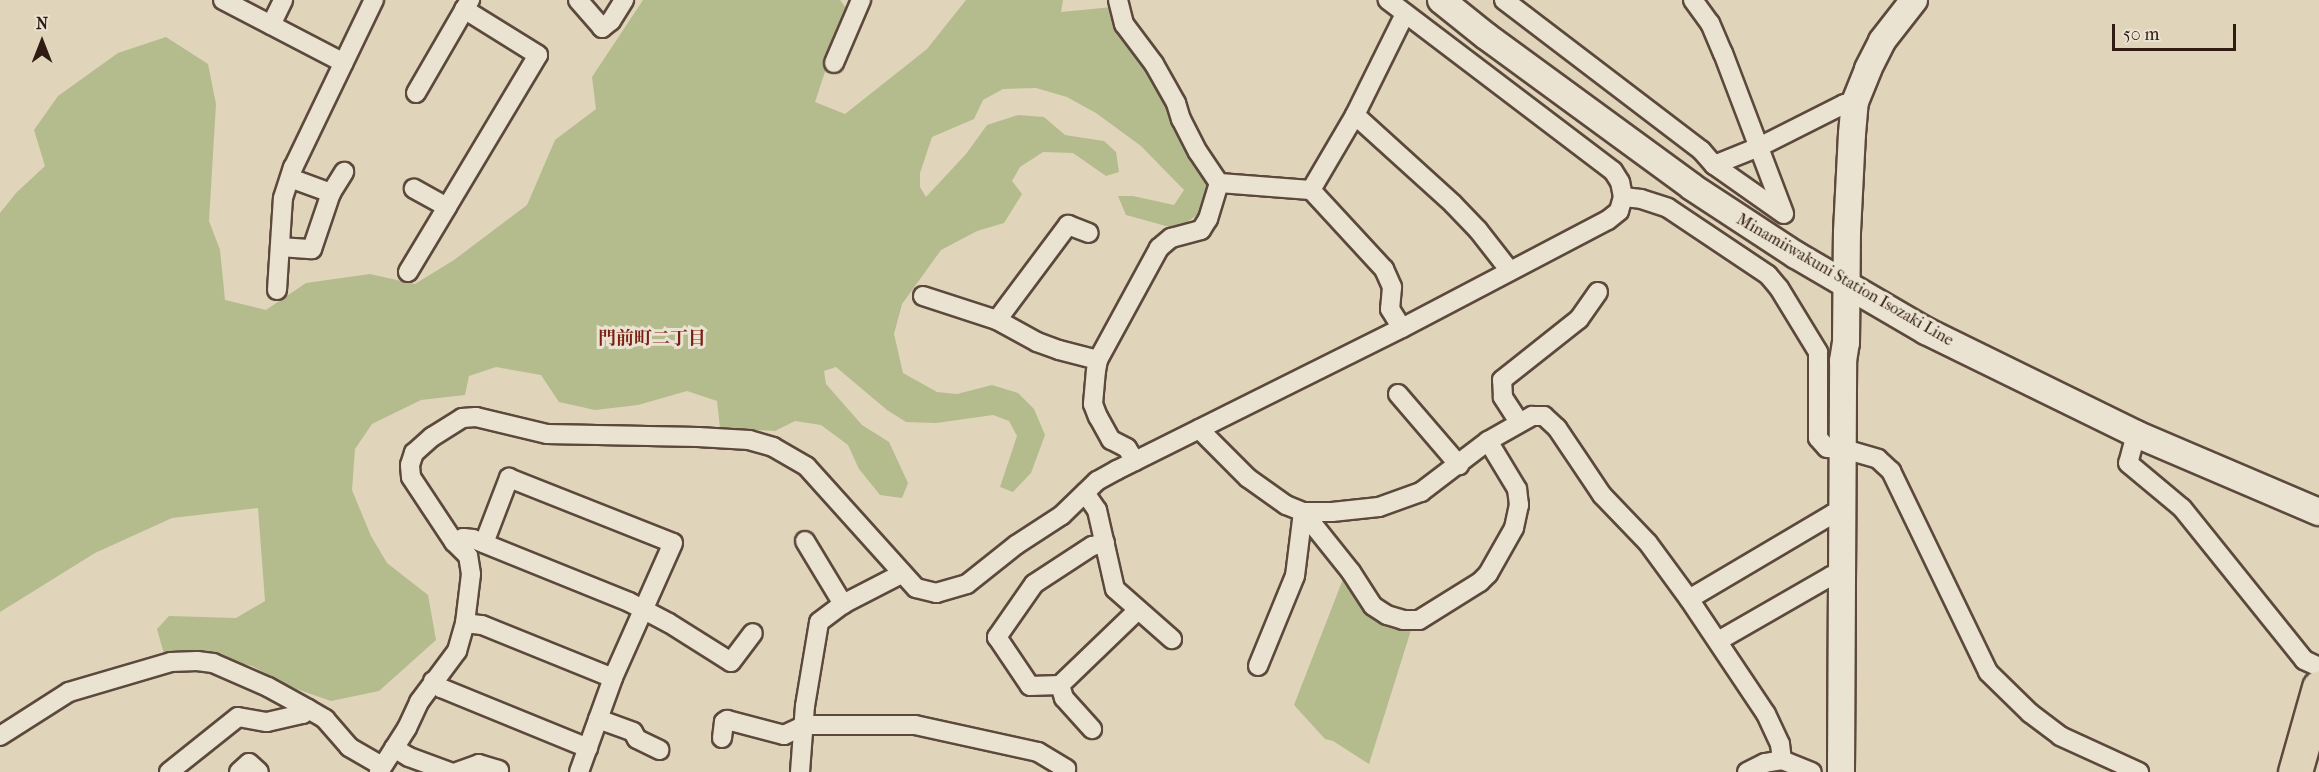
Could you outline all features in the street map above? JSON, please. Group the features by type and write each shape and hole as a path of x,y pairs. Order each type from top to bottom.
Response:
{"highway":[{"path":"2295,772 2318,686"}],"main road":[{"name":"Minamiiwakuni Station Isozaki Line","path":"1441,0 1486,36 1692,188 1796,255 1926,331 2136,434 2319,512"},
{"path":"1841,772 1843,361 1846,343 1849,180 1855,102 1882,41 1914,0"}],"street":[{"path":"223,0 344,63"},
{"path":"271,25 283,0"},
{"path":"277,290 283,198 290,178 374,0"},
{"path":"578,0 602,28 611,21 624,0"},
{"path":"834,63 861,0"},
{"path":"1118,0 1124,24 1154,64 1176,103 1181,120 1198,152 1219,183"},
{"path":"0,736 69,692 171,662 197,660 213,663 268,687 325,719 349,747 381,769 433,681 457,651 465,623 471,574 468,556 454,542 411,477 410,465 414,453 432,436 462,417 476,417 547,434 748,440 773,447 807,466 901,574 916,588 936,593 967,584 1016,545 1062,515 1096,481 1402,328 1608,220 1619,211 1623,197 1620,182 1613,171 1388,0"},
{"path":"1504,0 1701,150 1714,165 1784,214 1719,43 1710,23 1693,0"},
{"path":"408,272 538,55 467,5 416,93"},
{"path":"1311,190 1355,115 1405,14"},
{"path":"1714,165 1759,147 1844,104 1855,102"},
{"path":"1355,115 1453,204 1478,230 1510,271"},
{"path":"280,247 312,249 331,193 344,172"},
{"path":"290,178 331,193"},
{"path":"1219,183 1311,190 1384,269 1392,287 1390,309 1402,328"},
{"path":"1135,461 1127,448 1111,440 1093,404 1098,360 1159,248 1171,238 1201,230 1208,219 1219,183"},
{"path":"414,189 447,207"},
{"path":"1623,197 1641,199 1668,208 1768,275 1779,288 1818,352 1818,438 1827,447 1844,449 1878,459 1891,471 1988,672 2030,712 2060,736 2129,770"},
{"path":"997,320 1068,225 1089,233"},
{"path":"1519,422 1503,397 1502,380 1579,319 1598,292"},
{"path":"923,296 997,320 1037,342 1098,360"},
{"path":"1398,394 1459,465"},
{"path":"1199,429 1248,477 1286,505 1303,512 1332,512 1379,507 1421,492 1488,441 1532,416 1544,416 1557,428 1602,495 1648,543 1689,599 1766,714 1780,744 1782,760"},
{"path":"2136,434 2128,463 2182,508 2304,660 2318,686"},
{"path":"1303,512 1351,572 1373,606 1395,617 1419,620 1480,582 1488,574 1514,528 1519,505 1517,489 1488,441"},
{"path":"484,543 509,478 673,543 613,678 579,772"},
{"path":"1085,493 1097,510 1115,589 1172,639"},
{"path":"1689,599 1833,514 1844,511"},
{"path":"1258,666 1295,576 1303,512"},
{"path":"454,542 462,538 484,543 643,608 731,662 753,633"},
{"path":"805,541 843,604"},
{"path":"1105,543 1092,546 1034,584 997,637 1030,686 1060,685 1138,610"},
{"path":"800,772 806,706 819,622 843,604 901,574"},
{"path":"1718,641 1830,576 1843,576"},
{"path":"465,623 482,625 613,678"},
{"path":"433,681 441,688 588,748"},
{"path":"1060,685 1064,698 1092,729"},
{"path":"169,772 238,717 267,722 303,714 308,709"},
{"path":"598,719 633,732 637,739 660,750"},
{"path":"722,738 724,722 727,720 784,735 805,725 915,725 1038,752 1066,769 1063,772"},
{"path":"394,748 410,757 450,772"},
{"path":"1747,772 1765,763 1782,760 1812,772"},
{"path":"239,772 249,763 259,772"},
{"path":"457,772 479,764 499,770"}],"green space":[{"path":"643,0 840,0 846,8 815,102 845,114 927,49 966,0 1063,0 1061,12 1112,7 1169,113 1207,175 1207,199 1200,213 1177,229 1126,215 1118,196 1133,196 1174,205 1184,190 1141,146 1096,113 1067,97 1036,88 1003,89 983,100 974,119 932,137 920,173 920,187 926,197 966,154 987,125 1018,115 1044,117 1065,135 1104,141 1116,152 1119,172 1106,176 1073,153 1043,152 1020,167 1012,181 1022,194 1004,223 977,231 941,250 902,304 894,334 903,373 937,392 957,394 992,385 1018,393 1034,409 1045,435 1031,473 1013,492 1000,487 1017,436 1009,421 993,415 936,423 906,422 887,410 836,367 824,371 826,384 862,425 889,442 908,483 902,498 880,495 859,469 848,445 821,425 795,421 775,431 720,428 717,401 687,391 638,405 595,410 559,402 541,375 496,367 469,376 465,395 421,400 372,424 355,449 352,490 371,536 387,563 428,595 436,640 379,691 331,701 288,686 252,666 190,651 164,654 157,629 169,616 236,618 265,601 258,508 172,518 95,553 0,612 0,213 16,193 45,166 34,130 58,96 118,53 166,37 208,64 216,104 209,221 220,250 225,300 266,310 306,283 370,274 415,284 454,260 527,205 555,140 596,109 592,77"},
{"path":"1345,574 1412,627 1369,764 1333,741 1325,739 1294,705"}],"district":[{"name":"門前町二丁目","path":"652,339"}]}
